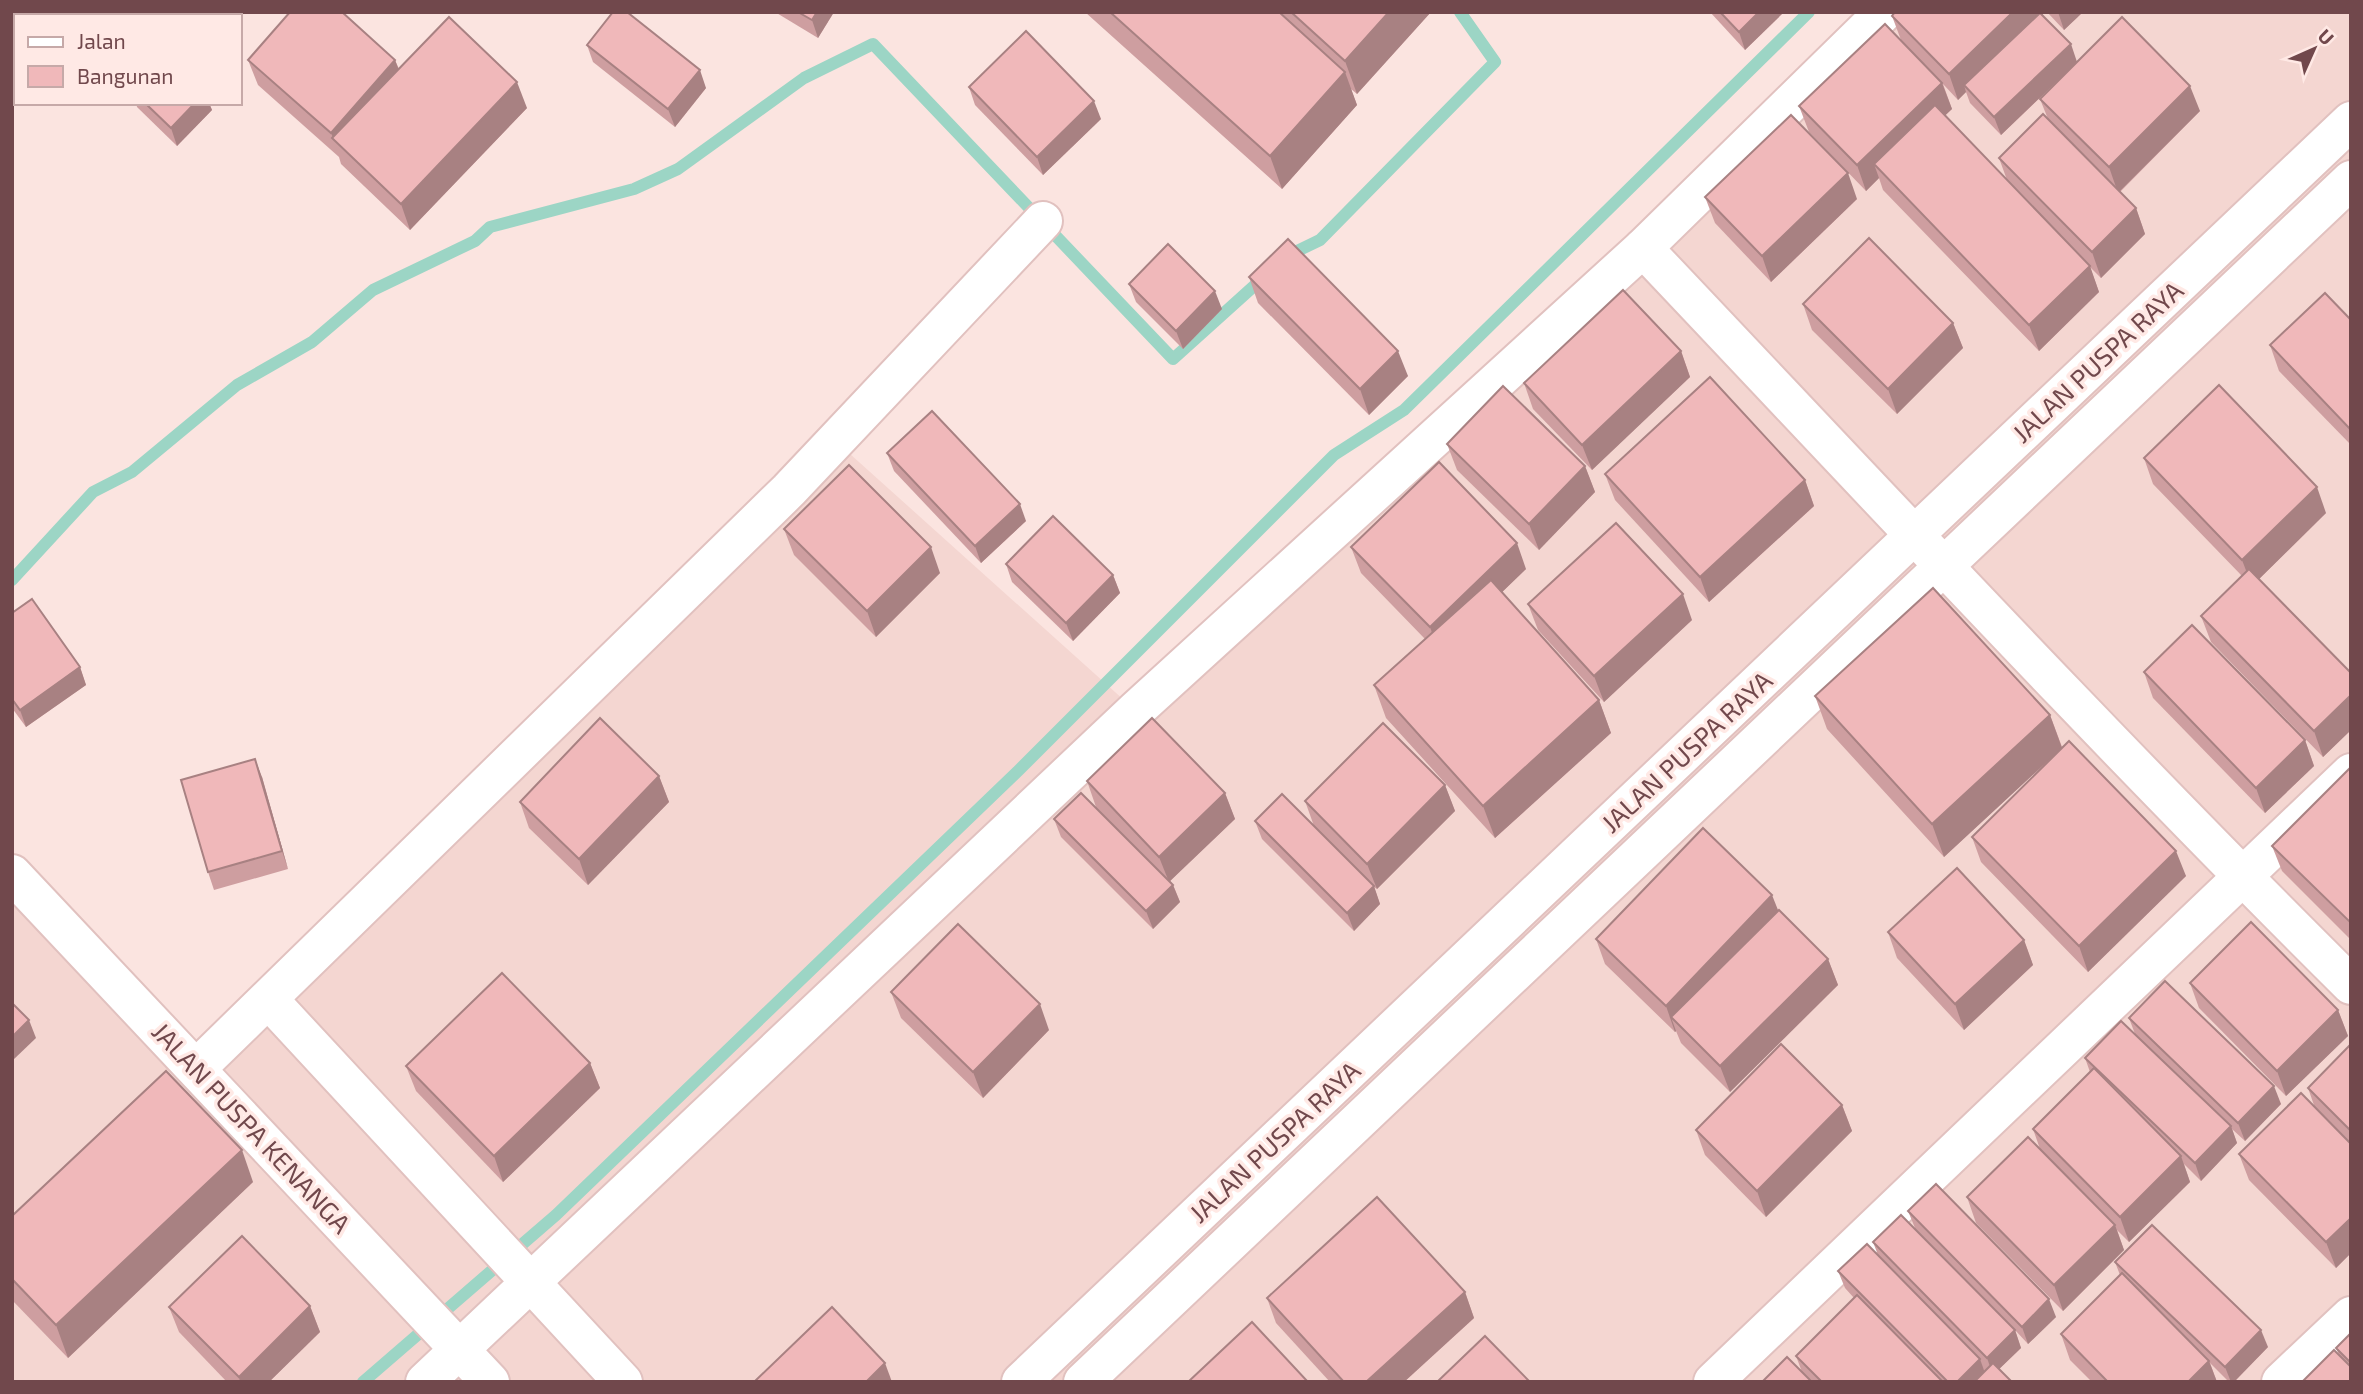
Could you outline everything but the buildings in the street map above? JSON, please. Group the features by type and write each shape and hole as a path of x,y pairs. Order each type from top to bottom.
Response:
{"street":[{"path":"425,1382 1136,710 1643,248 1884,12"},
{"name":"JALAN PUSPA RAYA","path":"1021,1382 2351,121"},
{"name":"JALAN PUSPA RAYA","path":"1083,1382 2351,180"},
{"path":"198,1067 789,490 1043,221"},
{"path":"1643,248 1914,534 1942,567 2240,875 2351,985"},
{"path":"1713,1382 2240,875 2351,773"},
{"name":"JALAN PUSPA KENANGA","path":"12,874 198,1067 490,1382"},
{"path":"269,1000 623,1382"},
{"path":"2281,1382 2351,1315"}],"shaded area":[{"path":"12,12 213,12 14,14 12,91"},
{"path":"1856,12 2351,12 2351,1382 12,1382 12,892 175,1060 264,992 830,436 1135,710 1864,20"}],"waterway":[{"path":"1285,257 1320,240 1495,62 1460,12"},
{"path":"363,1382 556,1215 1019,770 1334,455 1404,410 1809,12"},
{"path":"12,580 93,492 132,472 237,385 312,342 373,290 475,241 490,227 634,189 678,169 804,78 873,44 1173,359 1264,277"}]}
